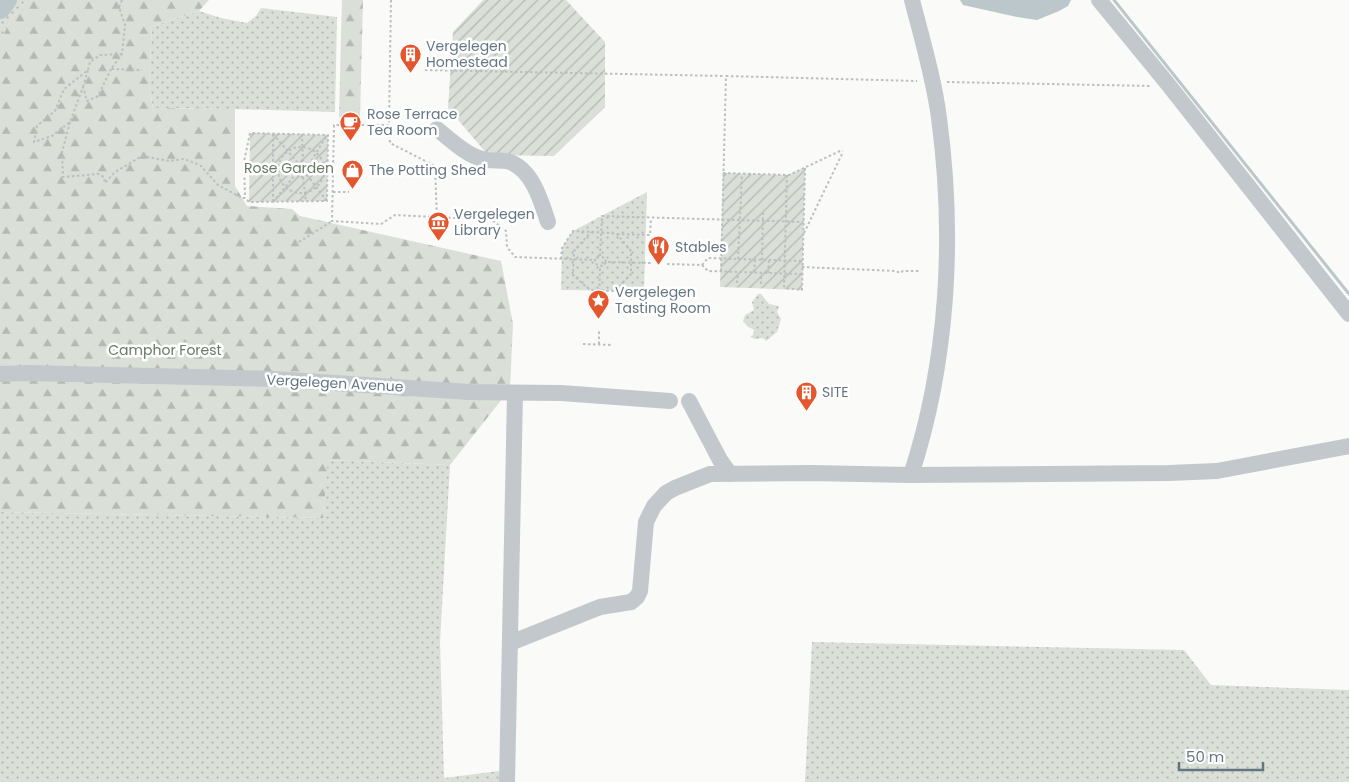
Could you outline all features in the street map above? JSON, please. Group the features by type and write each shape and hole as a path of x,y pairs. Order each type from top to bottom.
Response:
{"street":[{"path":"911,476 921,444 936,375 943,318 946,267 944,160 939,116 912,0"},
{"path":"1099,0 1349,314"},
{"path":"438,129 464,151 483,159 508,161 522,168 539,196 548,222"},
{"name":"Vergelegen Avenue","path":"0,374 28,373 275,379 515,394 561,393 670,401"},
{"path":"507,782 515,394"},
{"path":"689,401 720,460 730,474"},
{"path":"510,643 600,607 627,603 634,600 640,590 646,522 654,506 666,493 710,474 811,473 911,476 1169,474 1217,471 1349,446"}],"path":[{"path":"83,87 87,101 98,96 111,69 122,54 125,25 119,7 122,0"},
{"path":"391,0 390,143 435,166 436,219"},
{"path":"122,54 100,56 90,62 62,152 63,177 98,174 104,177 105,183 115,172 142,156 169,160 184,159 200,164 218,185 242,198 246,198 249,202 327,201"},
{"path":"111,69 142,70"},
{"path":"391,70 395,69"},
{"path":"70,122 52,136 34,142 37,126 55,111 64,89 88,70"},
{"path":"425,70 1148,87 1167,83"},
{"path":"721,271 726,76"},
{"path":"332,221 334,124 389,125"},
{"path":"246,198 244,162 250,133 328,135"},
{"path":"273,134 298,163"},
{"path":"273,134 273,202"},
{"path":"302,134 303,162"},
{"path":"308,165 328,135"},
{"path":"327,201 328,135"},
{"path":"306,147 316,153 323,162 324,171 317,187 305,193 292,191 280,180 278,171 281,159 287,151 306,147"},
{"path":"723,173 787,175 843,151 803,235"},
{"path":"273,202 295,173 295,166 298,163 303,162 308,165 310,170"},
{"path":"787,175 785,288 802,290 805,168"},
{"path":"258,170 295,173 303,177"},
{"path":"310,170 332,171"},
{"path":"303,177 310,170"},
{"path":"738,259 742,174"},
{"path":"307,175 327,201"},
{"path":"303,177 306,202"},
{"path":"333,192 349,192"},
{"path":"762,260 763,212"},
{"path":"299,242 332,221 380,224 395,215 436,219 492,220 506,231 507,247 515,257 595,260 600,256 602,216 803,222"},
{"path":"561,260 562,248 573,231 650,235 651,217"},
{"path":"591,232 574,251 573,275 590,290 615,290 631,274 631,251 617,234"},
{"path":"600,256 605,258 606,262"},
{"path":"702,265 708,258 802,261"},
{"path":"754,272 755,259"},
{"path":"595,260 597,265 600,266 599,306"},
{"path":"768,272 769,260"},
{"path":"600,266 603,266 606,262 652,263"},
{"path":"667,264 702,265 708,271 801,274"},
{"path":"802,266 896,271 900,273 903,271 920,271"},
{"path":"737,283 738,272"},
{"path":"761,272 761,284"},
{"path":"599,331 599,344"},
{"path":"583,344 613,345"}],"green space":[{"path":"0,0 27,0 9,23 0,42"},
{"name":"Camphor Forest","path":"27,0 209,0 199,11 152,26 149,85 153,108 235,109 235,186 247,206 292,209 300,216 501,261 513,324 510,389 450,465 328,460 323,518 0,512 0,42 9,23"},
{"path":"342,0 363,0 360,118 339,117"},
{"path":"483,0 566,0 605,42 605,107 554,156 488,155 448,108 453,32"},
{"path":"261,8 337,17 335,112 153,108 149,85 152,26 199,11 247,23 256,16"},
{"name":"Rose Garden","path":"250,133 328,135 327,201 249,202"},
{"path":"805,168 802,290 720,287 723,173 787,175"},
{"path":"647,192 644,291 561,290 562,248 573,231"},
{"path":"758,294 761,294 769,304 779,306 777,312 781,319 777,332 766,341 763,338 755,339 750,337 753,335 754,330 743,321 745,315 754,310 752,302"},
{"path":"327,460 450,465 440,642 444,778 499,771 499,782 0,782 0,512 323,518"},
{"path":"812,642 1184,650 1211,685 1349,690 1349,782 805,782"}],"shaded area":[{"path":"960,0 1071,0 1068,6 1037,20 963,5"}],"waterway":[{"path":"0,9 7,0"},
{"path":"1114,0 1349,294"}],"place":[{"name":"Vergelegen Homestead","path":"410,73"},
{"name":"Rose Terrace Tea Room","path":"351,141"},
{"name":"The Potting Shed","path":"353,189"},
{"name":"Vergelegen Library","path":"438,241"},
{"name":"Stables","path":"659,266"},
{"name":"Vergelegen Tasting Room","path":"599,319"},
{"name":"SITE","path":"806,411"}]}
